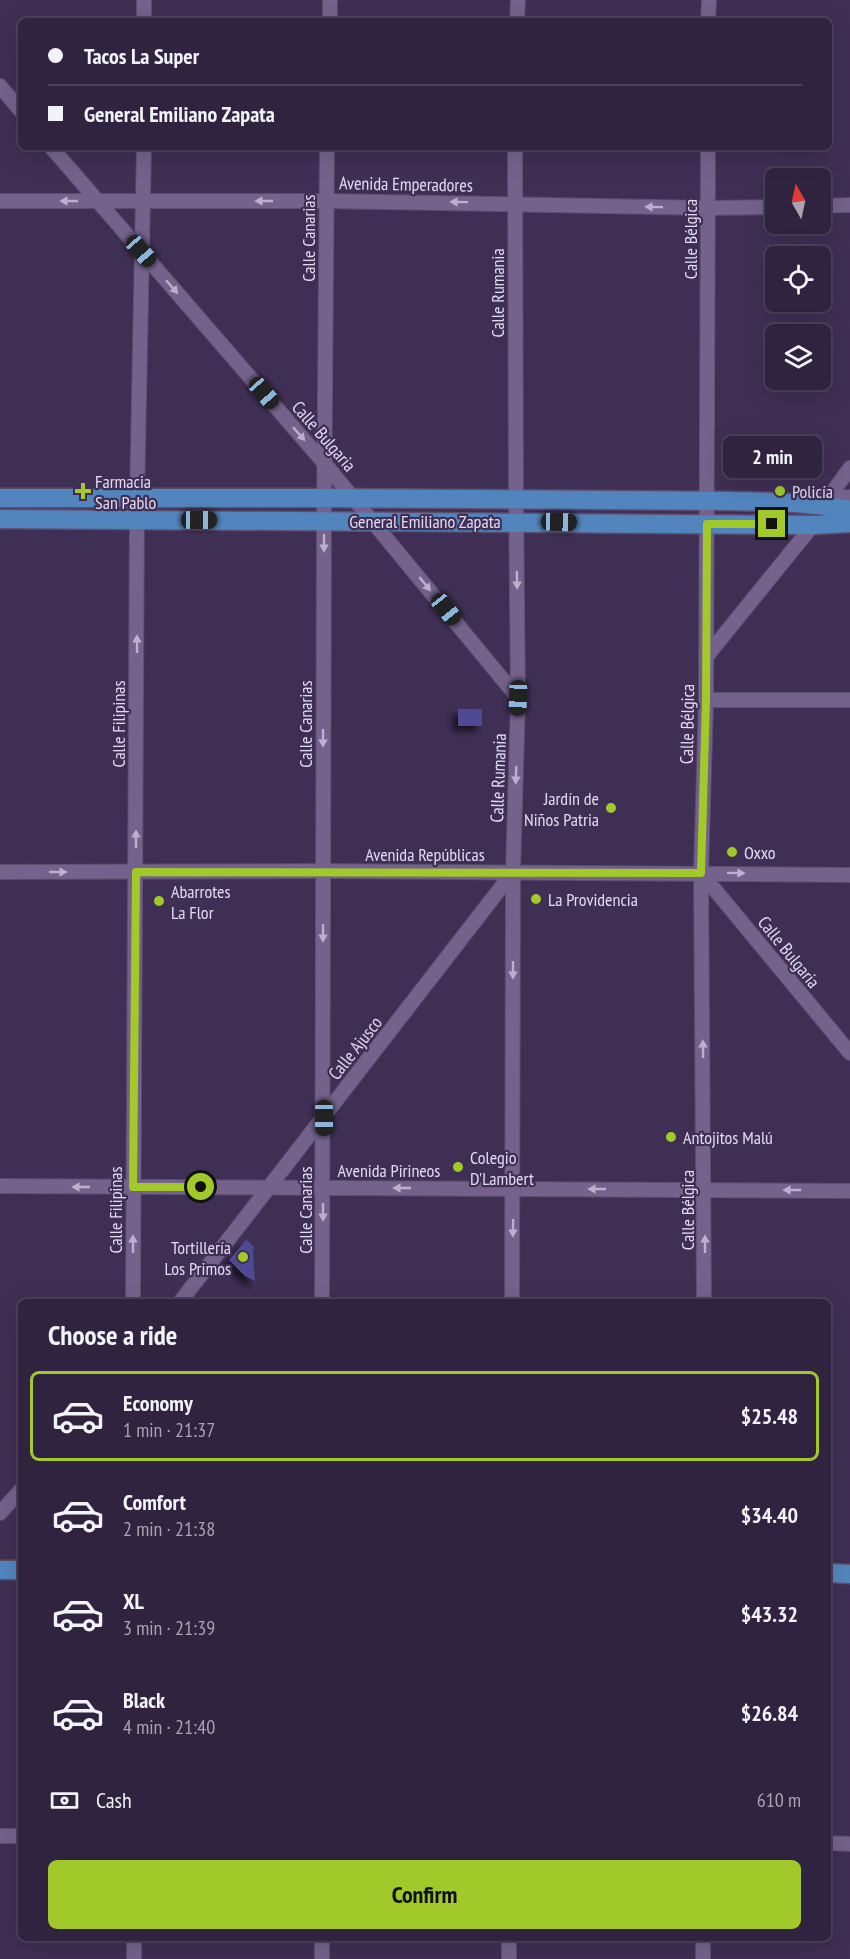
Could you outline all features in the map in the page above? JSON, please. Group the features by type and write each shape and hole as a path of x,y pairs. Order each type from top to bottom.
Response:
{"main road":[{"name":"General Emiliano Zapata","path":"0,498 788,502 850,510"},
{"name":"General Emiliano Zapata","path":"0,519 813,525 850,523"},
{"path":"0,1570 18,1570"},
{"path":"831,1574 850,1574"}],"street":[{"path":"144,0 144,18"},
{"path":"330,0 330,18"},
{"path":"517,18 518,0"},
{"path":"708,18 709,0"},
{"path":"0,86 18,107"},
{"name":"Calle Bulgaria","path":"54,150 374,521 518,698"},
{"name":"Calle Filipinas","path":"132,1299 137,498 144,150"},
{"name":"Calle Canarias","path":"322,1299 327,150"},
{"name":"Calle Rumania","path":"512,1299 513,872 518,698 515,150"},
{"name":"Calle Bélgica","path":"704,1299 701,873 706,700 708,150"},
{"name":"Avenida Emperadores","path":"0,201 326,201 765,207"},
{"path":"831,206 850,205"},
{"path":"829,497 850,468"},
{"name":"General Emiliano Zapata","path":"788,502 850,497"},
{"path":"706,657 813,525"},
{"path":"706,700 850,700"},
{"name":"Avenida Repúblicas","path":"0,872 323,871 850,875"},
{"name":"Calle Ajusco","path":"182,1299 513,872"},
{"name":"Calle Bulgaria","path":"701,873 850,1053"},
{"name":"Avenida Pirineos","path":"0,1186 850,1191"},
{"path":"0,1513 18,1493"},
{"path":"0,1836 18,1836"},
{"path":"831,1844 850,1844"},
{"path":"134,1941 134,1959"},
{"path":"322,1941 322,1959"},
{"path":"508,1941 509,1959"},
{"path":"703,1941 703,1959"}],"building":[{"path":"458,709 482,709 482,726 458,726"},
{"name":"Tortillería Los Primos","path":"246,1240 254,1246 255,1281 245,1276 229,1260"}],"place":[{"name":"Farmacia San Pablo","path":"83,491"},
{"name":"Policía","path":"780,491"},
{"name":"Jardín de Niños Patria","path":"611,808"},
{"name":"Oxxo","path":"732,852"},
{"name":"La Providencia","path":"536,899"},
{"name":"Abarrotes La Flor","path":"159,901"},
{"name":"Antojitos Malú","path":"671,1137"},
{"name":"Colegio D'Lambert","path":"458,1167"},
{"name":"Tortillería Los Primos","path":"243,1257"}],"route":[{"path":"201,1187 133,1187 136,872 701,873 706,700 707,524 772,524"}]}
